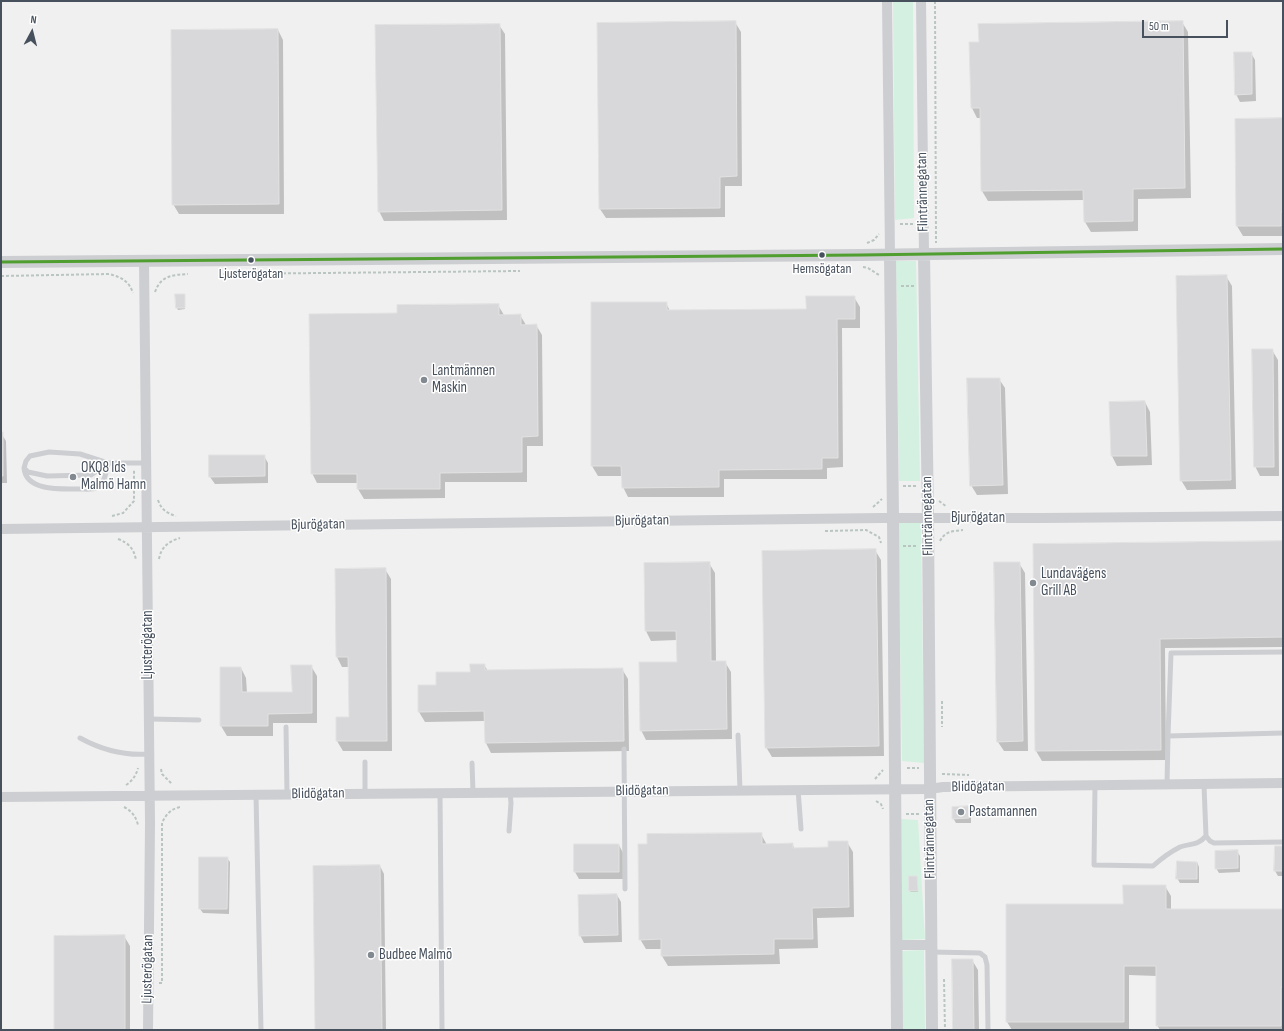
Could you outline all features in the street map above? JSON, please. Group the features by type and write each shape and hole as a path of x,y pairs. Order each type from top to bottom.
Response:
{"street":[{"path":"887,1 893,486 897,1030"},
{"name":"Flintrännegatan","path":"920,1 923,223 930,254 924,286 928,518 932,1030"},
{"path":"1,262 890,255 1283,249"},
{"name":"Ljusterögatan","path":"144,261 149,719 148,1030"},
{"name":"Bjurögatan","path":"1,529 893,518 1283,516"},
{"name":"Blidögatan","path":"1,797 929,789 1283,783"},
{"path":"896,945 932,949"}],"lane":[{"path":"108,463 103,482 95,488 58,489 41,486 30,480 24,474 26,461 30,456 49,452 80,454 108,463 146,463"},
{"path":"24,468 28,472 47,476 91,475 108,463"},
{"path":"1167,785 1171,653 1283,652"},
{"path":"149,719 199,720"},
{"path":"286,727 287,794"},
{"path":"1168,736 1283,733"},
{"path":"738,735 740,790"},
{"path":"80,738 111,752 138,755 149,754"},
{"path":"624,749 625,889"},
{"path":"365,762 365,793"},
{"path":"472,763 473,792"},
{"path":"1204,785 1206,836 1210,841 1214,843 1283,842"},
{"path":"1095,786 1094,865 1153,866 1164,856 1181,847 1200,842 1206,836"},
{"path":"798,789 801,829"},
{"path":"508,831 511,803 510,792"},
{"path":"440,793 442,1030"},
{"path":"256,795 261,1030"},
{"path":"932,949 980,953 985,957 987,965 988,1030"}],"path":[{"path":"930,254 936,223 935,1"},
{"path":"890,224 936,223"},
{"path":"861,267 868,268 880,276"},
{"path":"1,276 109,274 117,276 128,283 133,294"},
{"path":"154,294 157,287 166,278 172,275 188,274"},
{"path":"890,286 924,286"},
{"path":"104,516 112,516 123,513 134,501 134,463"},
{"path":"893,486 927,486"},
{"path":"157,493 158,501 166,513 175,516 182,516 184,538 171,541 165,546 160,554 158,564"},
{"path":"819,531 866,530 879,537 882,546 938,546 942,536 949,531 969,529"},
{"path":"114,539 125,541 132,547 135,554 136,564"},
{"path":"138,755 138,767 135,777 125,786 111,788 112,806 123,807 129,810 135,816 138,823 138,831"},
{"path":"160,768 162,774 174,785"},
{"path":"871,780 880,776 884,769 930,768"},
{"path":"873,799 881,804 884,814 930,814"},
{"path":"148,983 162,983 162,823 169,812 184,806"}],"green space":[{"path":"893,1 913,1 914,218 895,220"},
{"path":"896,261 916,261 920,481 899,481"},
{"path":"898,523 921,523 924,763 902,761"},
{"path":"901,819 918,820 925,939 902,940"},
{"path":"924,950 925,1030 903,1030 901,951"}],"building":[{"path":"736,21 737,176 720,177 720,208 599,209 597,23"},
{"path":"1183,21 1185,188 1133,189 1133,221 1084,222 1083,190 981,191 980,108 971,108 969,42 979,42 978,24"},
{"path":"500,24 502,210 378,212 375,25"},
{"path":"278,29 279,204 172,205 171,30"},
{"path":"1234,52 1252,52 1252,94 1235,95"},
{"path":"1283,118 1283,212 1281,212 1281,226 1236,226 1235,119"},
{"path":"1227,275 1231,480 1180,481 1176,276"},
{"path":"175,294 185,294 185,308 176,308"},
{"path":"806,296 855,296 855,319 837,319 838,458 822,458 822,469 719,470 719,487 622,488 621,466 591,466 591,302 667,302 667,310 806,309"},
{"name":"Lantmännen Maskin","path":"499,304 499,315 521,314 521,325 537,324 538,436 522,437 522,472 440,473 440,489 357,489 357,474 311,474 309,314 397,313 397,305"},
{"path":"1252,349 1273,349 1274,467 1254,467"},
{"path":"967,378 1000,378 1003,485 970,486"},
{"path":"1145,401 1147,456 1111,456 1109,402"},
{"path":"1,432 3,432 3,476 1,476"},
{"path":"209,455 265,455 265,476 209,477"},
{"path":"1283,541 1283,637 1160,639 1161,750 1035,751 1033,544"},
{"path":"876,549 879,746 765,748 762,551"},
{"path":"710,562 711,661 726,661 727,729 640,731 639,662 677,662 676,631 645,631 644,563"},
{"path":"994,562 1020,562 1023,741 997,742"},
{"path":"386,568 387,741 336,741 336,717 349,717 348,657 336,657 335,569"},
{"path":"470,664 485,664 485,670 623,668 624,741 485,743 484,711 418,712 418,685 436,685 436,672 470,672"},
{"path":"291,665 312,665 312,713 268,714 268,726 220,726 220,667 241,667 242,692 292,692"},
{"name":"Pastamannen","path":"969,806 969,818 952,819 952,807"},
{"path":"762,833 762,844 793,843 793,848 828,847 828,841 848,841 849,907 812,908 813,939 774,939 774,954 661,956 661,939 639,940 638,844 647,844 647,834"},
{"path":"574,844 619,844 619,872 574,872"},
{"path":"1275,846 1283,846 1283,871 1274,871"},
{"path":"1238,850 1238,868 1215,869 1215,851"},
{"path":"199,857 228,857 227,909 199,909"},
{"path":"1177,861 1197,862 1197,879 1176,879"},
{"path":"380,865 382,1030 315,1030 313,866"},
{"path":"909,876 917,876 918,891 909,891"},
{"path":"1123,885 1166,885 1166,909 1283,909 1283,987 1281,987 1281,1026 1156,1026 1156,966 1124,966 1124,1022 1006,1022 1006,904 1123,904"},
{"path":"617,894 618,935 579,936 578,895"},
{"path":"125,935 125,1030 54,1030 54,936"},
{"path":"952,959 973,959 974,1030 953,1030"}],"transit line":[{"path":"1,262 861,255 1283,249"}],"place":[{"name":"Hemsögatan","path":"822,255"},
{"name":"Ljusterögatan","path":"251,260"},
{"name":"Lantmännen Maskin","path":"424,380"},
{"name":"OKQ8 Ids Malmö Hamn","path":"73,477"},
{"name":"Lundavägens Grill AB","path":"1033,583"},
{"name":"Pastamannen","path":"961,812"},
{"name":"Budbee Malmö","path":"371,955"}]}
